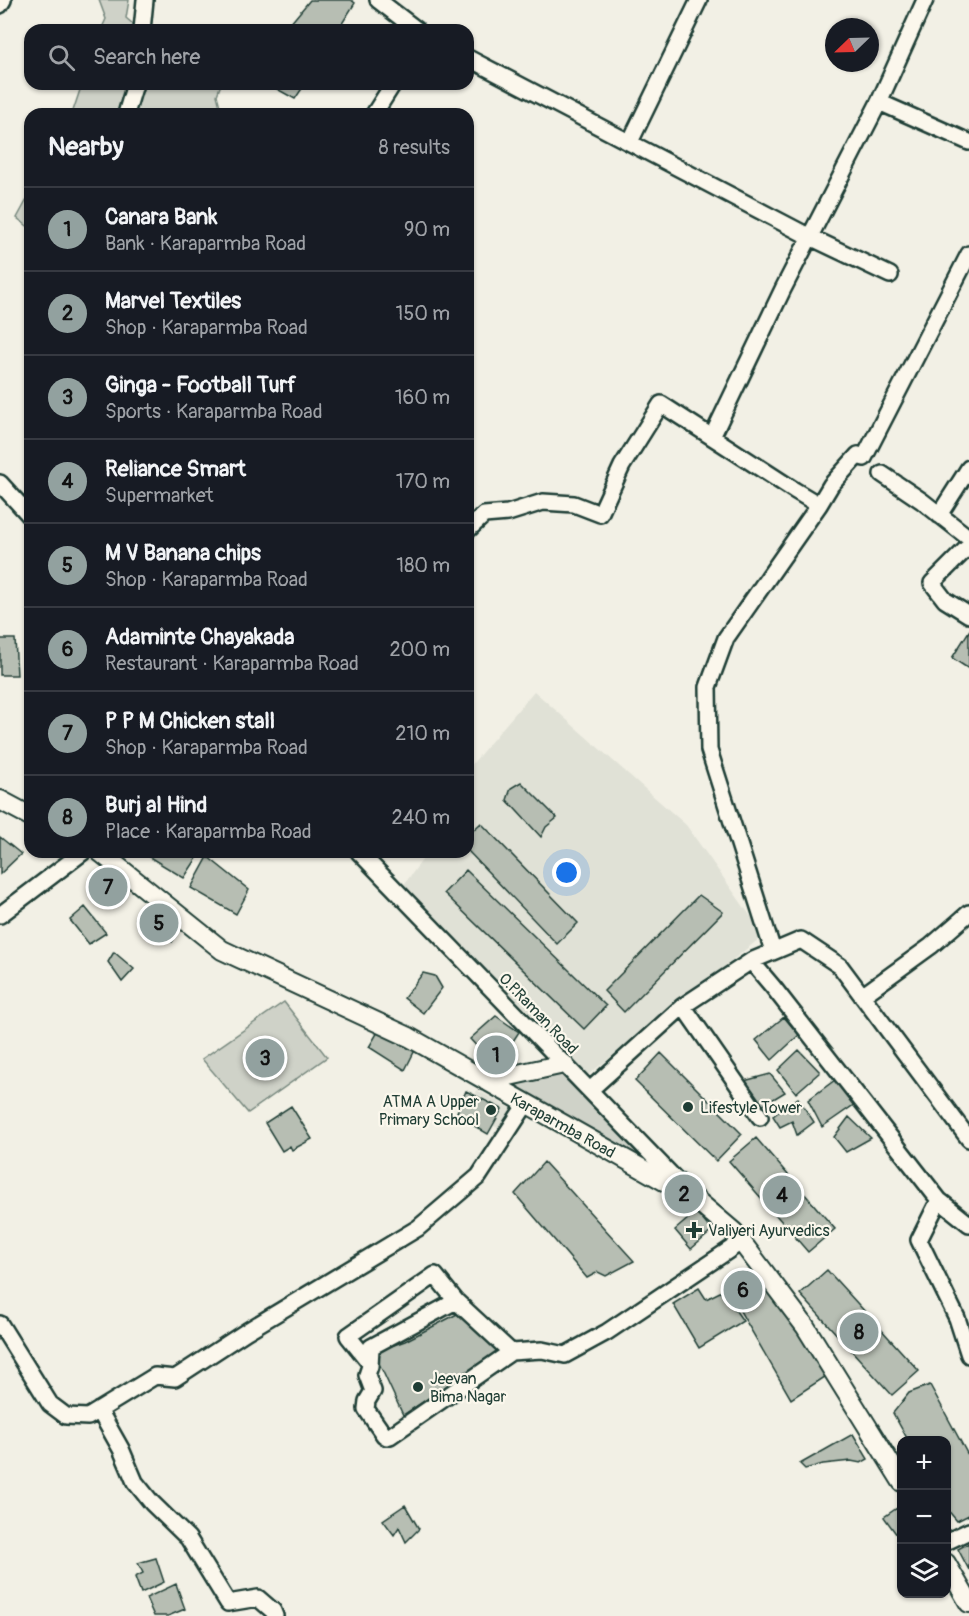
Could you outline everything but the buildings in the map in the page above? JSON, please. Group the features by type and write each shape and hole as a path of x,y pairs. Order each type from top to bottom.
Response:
{"main road":[{"path":"0,800 24,813"},
{"name":"Karaparmba Road","path":"107,858 222,950 409,1037 694,1198 734,1232 805,1326 897,1474"},
{"path":"486,1081 564,1064"},
{"path":"951,1572 969,1603"}],"street":[{"path":"0,5 3,0"},
{"path":"143,24 145,0"},
{"path":"378,0 409,24"},
{"path":"630,142 699,0"},
{"path":"712,436 783,289 879,102 925,0"},
{"path":"474,61 810,237 890,275"},
{"path":"128,108 133,90"},
{"path":"377,108 389,90"},
{"path":"879,102 969,142"},
{"path":"773,951 709,750 708,687 726,638 831,485 858,456 864,458 969,254"},
{"path":"474,524 484,515 508,513 543,502 574,504 600,514 622,466 661,404 819,504"},
{"path":"939,515 969,468"},
{"path":"882,474 922,501 969,538"},
{"path":"0,483 24,509"},
{"path":"969,546 932,583 945,600 969,615"},
{"path":"0,915 75,858"},
{"name":"O.P.Raman Road","path":"365,858 694,1198"},
{"path":"862,996 931,946 969,913"},
{"path":"590,1090 682,1006 751,961 801,939 840,966 969,1139"},
{"path":"751,961 939,1200 969,1224"},
{"path":"682,1006 760,1117"},
{"path":"0,1324 50,1404 66,1416 88,1417 155,1376 175,1378 247,1331 418,1228 479,1176 526,1104"},
{"path":"939,1200 919,1240 957,1318 969,1355"},
{"path":"456,1301 371,1347 368,1375 373,1390 367,1401 366,1409 387,1437 511,1352 542,1350 565,1355 607,1332 741,1242"},
{"path":"369,1362 348,1336 435,1275 456,1301 511,1352"},
{"path":"99,1410 121,1449 135,1482 152,1503 188,1538 228,1603 258,1598 273,1611 275,1616"},
{"path":"951,1540 969,1531"}],"shaded area":[{"path":"99,0 129,0 126,18 133,24 104,24 106,19"},
{"path":"80,90 219,90 217,95 220,108 74,108"},
{"path":"24,205 24,223 17,218"},
{"path":"534,691 686,825 764,935 588,1075 403,886 424,858 474,858 474,762"},
{"path":"284,1002 327,1057 248,1113 202,1059"},
{"path":"564,1064 665,1175 498,1083"},
{"name":"ATMA A Upper Primary School","path":"477,1090 512,1109 504,1132 470,1111"}],"place":[{"name":"P P M Chicken stall","path":"108,887"},
{"name":"M V Banana chips","path":"159,923"},
{"name":"Canara Bank","path":"496,1055"},
{"name":"Ginga - Football Turf","path":"265,1058"},
{"name":"Lifestyle Tower","path":"688,1107"},
{"name":"ATMA A Upper Primary School","path":"491,1110"},
{"name":"Marvel Textiles","path":"684,1194"},
{"name":"Reliance Smart","path":"782,1195"},
{"name":"Valiyeri Ayurvedics","path":"694,1230"},
{"name":"Adaminte Chayakada","path":"743,1290"},
{"name":"Burj al Hind","path":"859,1332"},
{"name":"Jeevan Bima Nagar","path":"418,1387"}]}
